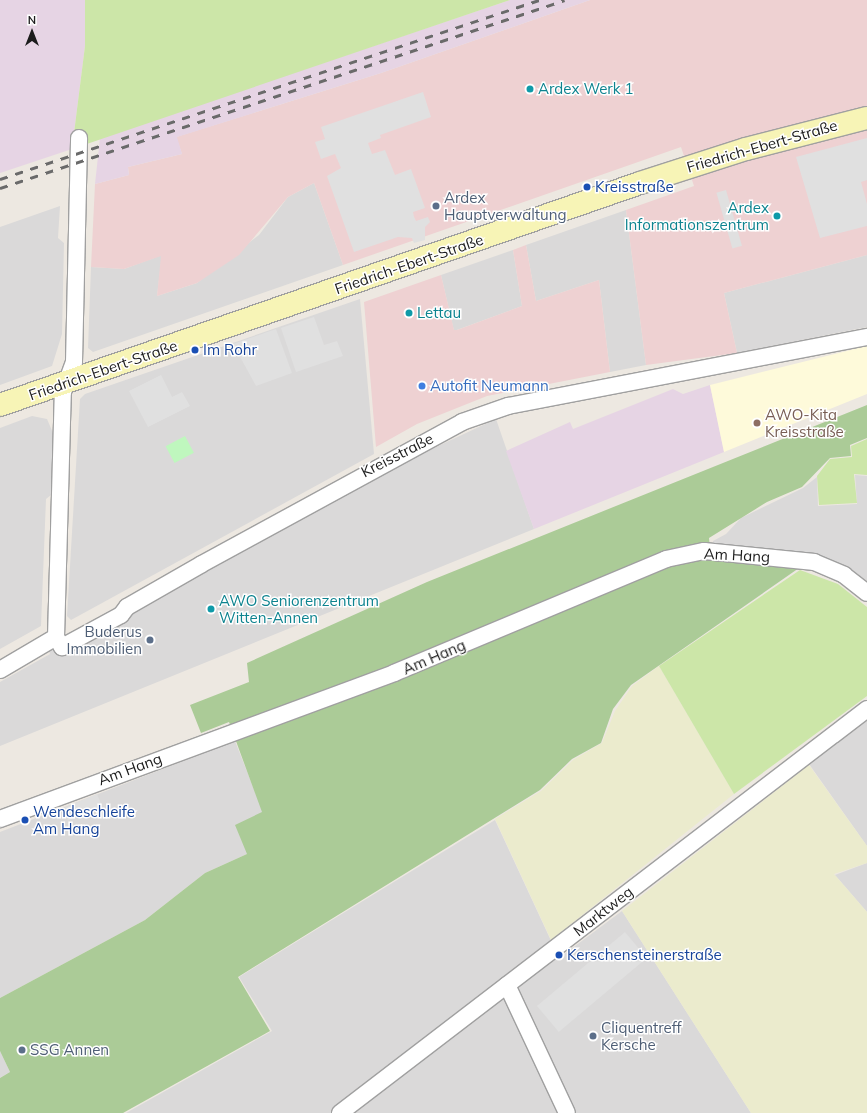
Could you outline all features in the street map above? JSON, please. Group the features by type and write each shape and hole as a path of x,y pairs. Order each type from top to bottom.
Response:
{"street":[{"name":"Friedrich-Ebert-Straße","path":"0,405 647,180 746,149 867,118"},
{"path":"0,670 56,637 63,392 68,382 74,362 79,138"},
{"name":"Kreisstraße","path":"56,637 62,647 357,476 462,422 508,406 867,337"},
{"name":"Am Hang","path":"0,819 394,673 666,559 704,551 814,562 844,575 867,592"},
{"name":"Marktweg","path":"340,1113 867,709"},
{"path":"506,985 567,1113"}],"shaded area":[{"path":"0,0 85,0 85,46 72,149 0,173"},
{"path":"510,0 590,0 381,73 177,137 182,154 128,167 129,175 95,184 100,138"},
{"path":"590,0 867,0 867,255 724,293 737,353 646,365 626,210 694,186 681,147 343,265 314,183 288,197 239,255 197,283 157,296 161,256 124,269 91,267 95,184 129,175 128,167 182,154 176,137 381,73"},
{"path":"423,92 431,117 380,135 381,138 368,143 372,154 385,150 395,175 411,169 425,208 413,212 414,217 416,221 428,217 430,222 425,227 425,240 414,243 412,238 398,237 354,252 327,176 341,168 335,154 321,159 315,142 325,139 321,127"},
{"path":"867,138 867,180 861,182 867,204 867,226 820,238 796,157"},
{"path":"314,183 343,265 93,352 88,348 91,267 124,269 162,255 157,296 197,283 259,235 288,197"},
{"path":"726,190 742,246 732,249 716,193"},
{"path":"60,206 58,238 64,243 62,334 52,366 0,385 0,227"},
{"path":"626,210 646,365 610,372 599,280 536,301 526,245"},
{"path":"526,245 536,301 599,280 610,372 487,396 417,424 376,447 364,302 441,275 454,330 457,330 522,306 513,250"},
{"path":"513,250 522,306 454,331 441,275"},
{"path":"867,255 867,327 737,353 724,293"},
{"path":"360,299 374,454 71,620 67,616 80,399 85,394"},
{"path":"314,317 324,345 337,341 343,356 296,372 281,328"},
{"path":"276,329 292,373 256,386 233,344"},
{"name":"AWO-Kita Kreisstraße","path":"867,346 867,394 724,452 710,385"},
{"path":"161,375 172,397 182,392 190,406 148,427 129,391"},
{"path":"710,385 724,452 534,529 506,451 570,422 573,429 673,389 683,394"},
{"path":"32,416 47,419 53,433 51,495 46,499 41,626 0,649 0,428"},
{"path":"496,419 534,529 0,746 0,682 50,654 49,651 391,468"},
{"path":"855,475 867,476 867,581 847,566 816,556 713,545 713,541 726,534 741,518 803,488 817,477 818,506 857,504"},
{"path":"867,720 867,846 809,764"},
{"path":"235,741 263,812 247,854 205,873 145,920 0,998 0,832"},
{"path":"97,794 102,806 68,820 63,808"},
{"path":"495,820 559,958 622,911 751,1113 126,1113 272,1031 239,977"},
{"path":"867,863 867,912 835,875"},
{"path":"625,932 647,958 559,1032 537,1006"},
{"path":"0,1051 10,1072 0,1078"}],"green space":[{"path":"85,0 510,0 72,149 85,46"},
{"path":"867,405 867,438 850,445 851,456 830,458 802,487 767,502 709,538 711,558 799,568 631,685 613,709 601,743 572,759 540,790 238,977 270,1031 123,1113 0,1113 0,1078 10,1072 0,1051 0,998 145,920 205,873 247,854 235,825 262,812 229,722 201,733 190,705 249,682 247,663 427,582"},
{"path":"185,436 194,453 174,463 166,446"},
{"path":"867,439 867,475 854,474 857,503 819,505 817,476 830,459 852,457 851,446"},
{"path":"800,570 838,584 867,607 867,696 734,794 659,666"},
{"path":"659,666 734,794 551,940 495,819 541,791 573,760 602,743 615,711 632,686"},
{"path":"809,765 867,846 867,863 834,874 867,912 867,1113 751,1113 622,911"}],"railway":[{"path":"0,179 539,0"},
{"path":"0,188 565,0"}],"place":[{"name":"Ardex Werk 1","path":"530,89"},
{"name":"Kreisstraße","path":"587,187"},
{"name":"Ardex Hauptverwaltung","path":"436,206"},
{"name":"Ardex Informationszentrum","path":"777,216"},
{"name":"Lettau","path":"409,313"},
{"name":"Im Rohr","path":"195,350"},
{"name":"Autofit Neumann","path":"422,386"},
{"name":"AWO-Kita Kreisstraße","path":"757,423"},
{"name":"AWO Seniorenzentrum Witten-Annen","path":"211,609"},
{"name":"Buderus Immobilien","path":"150,640"},
{"name":"Wendeschleife Am Hang","path":"25,820"},
{"name":"Kerschensteinerstraße","path":"559,955"},
{"name":"Cliquentreff Kersche","path":"593,1036"},
{"name":"SSG Annen","path":"22,1050"}]}
